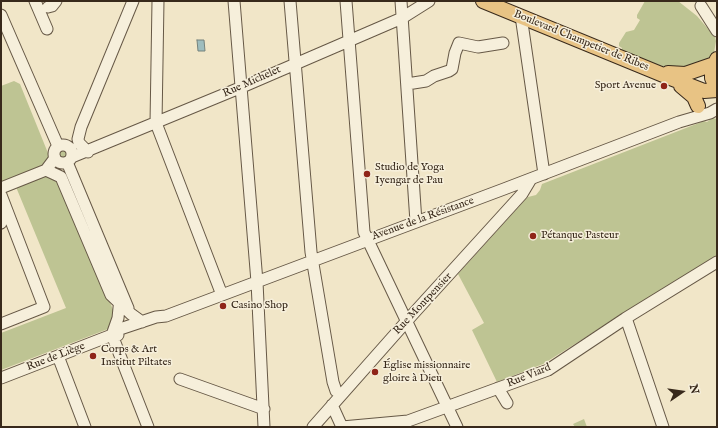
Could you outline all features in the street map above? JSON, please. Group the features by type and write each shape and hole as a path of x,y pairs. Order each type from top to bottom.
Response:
{"main road":[{"name":"Boulevard Champetier de Ribes","path":"483,1 673,79 713,90 717,100"},
{"name":"Boulevard Champetier de Ribes","path":"656,72 685,74 714,65"},
{"path":"713,90 712,78 714,65"},
{"path":"673,79 694,97 698,106"}],"street":[{"path":"34,1 47,29"},
{"path":"88,152 79,143 78,138 81,127 133,1"},
{"path":"158,1 156,122 222,295"},
{"path":"234,1 257,282 264,427"},
{"path":"290,1 313,261 333,382 336,391 341,395"},
{"path":"346,1 364,232 457,427"},
{"path":"401,1 416,222"},
{"name":"Rue Michelet","path":"70,160 402,18 429,1"},
{"path":"698,3 717,17"},
{"path":"698,3 717,31"},
{"path":"1,15 62,145"},
{"path":"521,16 544,174"},
{"path":"407,84 426,82 434,76 450,71 459,43 478,47 503,43"},
{"name":"Avenue de la Résistance","path":"679,122 693,112 701,101 713,90"},
{"name":"Avenue de la Résistance","path":"142,325 157,322 166,316 717,109"},
{"path":"49,172 55,158 54,151 74,137 81,127"},
{"path":"62,145 69,146 72,151 70,160 72,175 131,314"},
{"path":"55,158 59,162 70,160"},
{"path":"1,188 49,172 61,177 111,295 142,325"},
{"path":"68,193 72,175"},
{"name":"Rue Montpensier","path":"313,427 406,321 522,194 531,179"},
{"path":"1,195 6,222"},
{"path":"1,210 44,307 1,324"},
{"name":"Rue Viard","path":"332,405 342,427 408,424 447,406 548,370 626,318 717,262"},
{"path":"120,291 118,318 112,335 148,427"},
{"path":"626,318 663,427"},
{"name":"Rue de Liège","path":"1,378 112,335 122,335 142,325"},
{"path":"58,356 85,427"},
{"path":"180,380 264,409"},
{"path":"498,388 507,403"}],"green space":[{"path":"645,1 678,1 697,16 715,37 716,41 714,53 707,61 673,70 621,51 622,48 619,46 619,43 626,32 634,30 640,20 637,18 637,15"},
{"path":"14,81 20,84 50,158 46,164 1,182 1,86"},
{"path":"712,118 717,119 717,255 543,364 497,382 472,330 484,323 458,274 525,200 528,197 536,195 542,184 704,121 707,122"},
{"path":"63,148 68,153 63,158 58,153"},
{"path":"50,175 60,182 114,312 113,324 108,329 1,370 1,333 66,308 16,187 43,176"},
{"path":"584,419 587,427 575,427 573,424"}],"water":[{"path":"197,40 204,40 205,51 198,51"}],"place":[{"name":"Sport Avenue","path":"664,86"},
{"name":"Studio de Yoga Iyengar de Pau","path":"367,174"},
{"name":"Pétanque Pasteur","path":"533,236"},
{"name":"Casino Shop","path":"223,306"},
{"name":"Corps & Art Institut Piltates","path":"93,356"},
{"name":"Église missionnaire gloire à Dieu","path":"375,372"}]}
